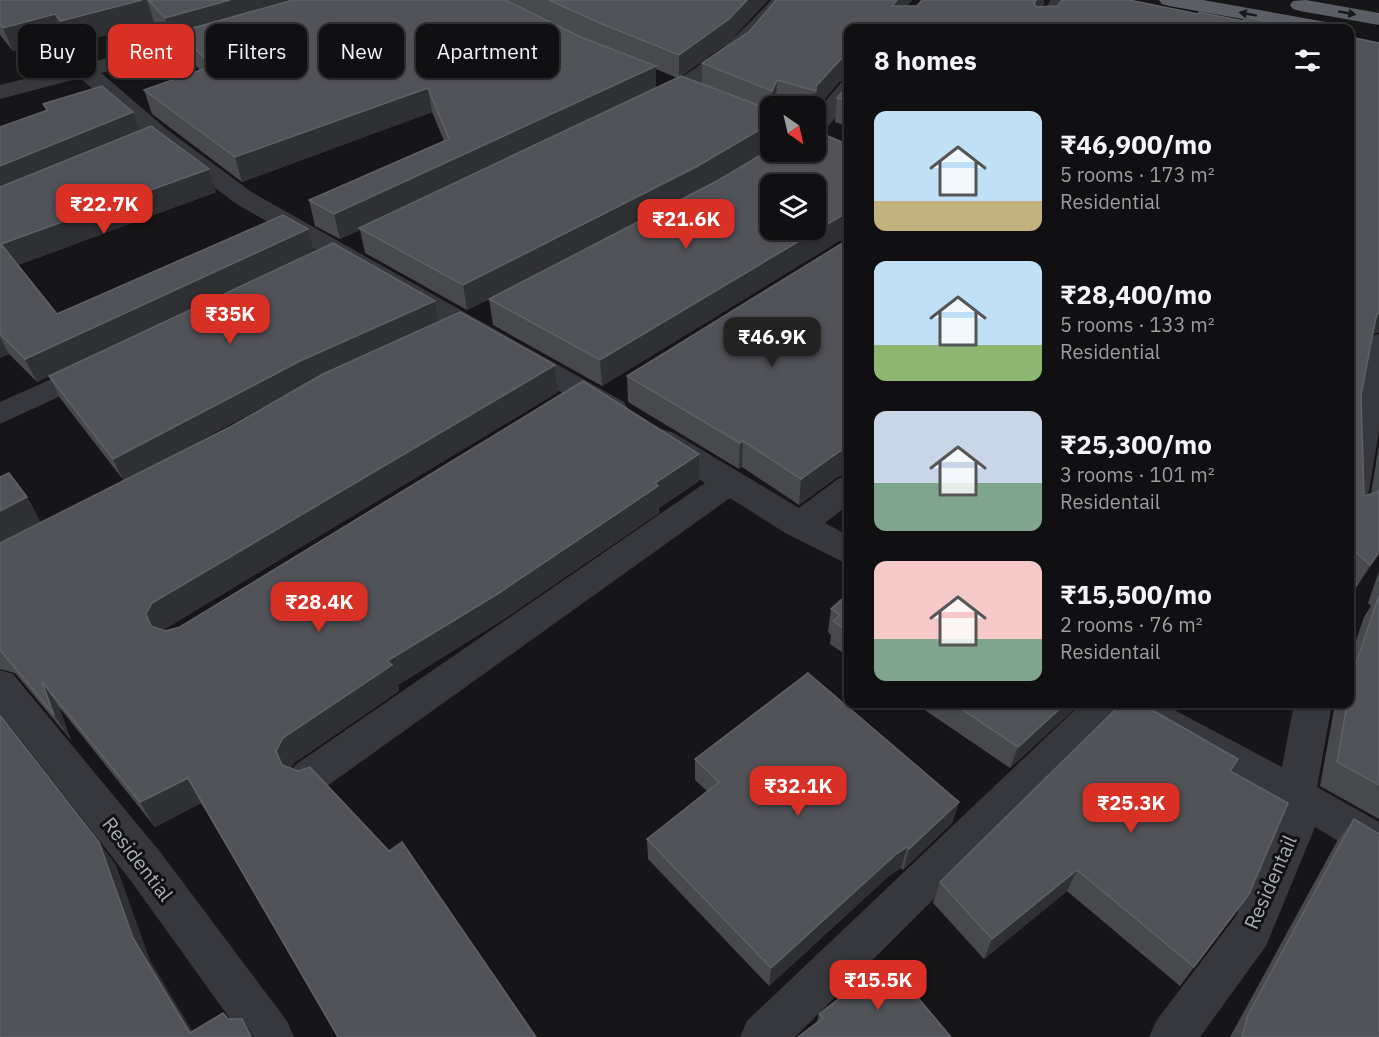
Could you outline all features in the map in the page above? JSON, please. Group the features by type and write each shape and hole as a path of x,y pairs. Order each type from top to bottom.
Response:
{"highway":[{"path":"1169,0 1197,13 1292,24"},
{"path":"1274,0 1379,19"},
{"path":"1354,34 1379,38"}],"street":[{"path":"628,115 692,93 738,49 782,0"},
{"path":"1044,24 1061,0"},
{"path":"96,68 206,40"},
{"path":"0,92 57,78"},
{"path":"92,78 150,141 244,198 327,257 603,394 636,424 729,483 844,549"},
{"path":"651,79 692,93"},
{"path":"826,127 844,96"},
{"path":"327,257 369,238"},
{"path":"434,339 496,309"},
{"path":"1354,485 1379,343"},
{"path":"0,414 116,358"},
{"path":"554,410 603,394"},
{"path":"309,777 729,483"},
{"path":"799,525 844,491"},
{"name":"Residential","path":"0,685 146,867 271,1037"},
{"path":"763,1037 1101,708"},
{"path":"1137,708 1296,795 1379,844"},
{"name":"Residentail","path":"1172,1037 1251,930 1295,826 1296,795 1312,708"}],"building":[{"path":"0,0 142,0 61,21 55,14 3,28 0,24"},
{"path":"148,0 230,0 165,18"},
{"path":"293,0 505,0 554,24 416,24 416,78 559,78 559,26 656,66 334,214 309,200 449,139 428,88 235,157 144,90 178,78 194,78 194,72 206,68 206,78 307,78 307,24 208,24"},
{"path":"549,0 747,0 729,19 679,55"},
{"path":"776,0 897,0 892,6 917,6 922,0 1036,0 1034,3 1036,7 1058,6 1062,0 1129,0 1198,14 1199,12 1243,21 1246,17 1277,24 844,24 844,57 816,86 816,91 777,80 772,91 702,63 749,32"},
{"path":"206,24 206,60 194,47 194,28"},
{"path":"1354,38 1379,43 1379,312 1376,317 1361,395 1364,496 1379,490 1379,552 1370,565 1354,551"},
{"path":"681,76 760,106 760,129 696,167 463,285 359,228"},
{"path":"102,86 133,112 0,166 0,127 48,110 43,104"},
{"path":"844,90 844,100 837,98"},
{"path":"151,126 209,169 1,244 57,314 283,215 308,229 25,359 0,334 0,187"},
{"path":"826,135 844,143 844,215 826,225 826,174 760,174 760,240 801,240 600,360 489,299 717,181 760,156 760,162 826,162"},
{"path":"844,242 844,450 801,479 743,441 740,443 627,376"},
{"path":"333,243 435,301 300,361 113,459 49,376"},
{"path":"460,312 555,365 152,603 146,614 151,626 165,631 180,627 583,381 699,454 655,483 658,486 499,593 387,661 392,665 283,738 276,751 282,765 298,771 310,767 389,851 402,842 536,1037 338,1037 188,778 140,802 42,682 54,715 0,650 0,543 230,427 323,374"},
{"path":"9,473 27,497 0,511 0,477"},
{"path":"1379,595 1379,785 1337,762 1346,708 1354,708 1354,670"},
{"path":"844,597 844,629 833,621 840,615 831,609"},
{"path":"808,673 844,704 844,708 849,708 959,802 909,849 907,847 895,855 771,968 647,839 719,782 695,759"},
{"path":"960,708 1061,708 1018,747"},
{"path":"1117,708 1149,708 1238,759 1230,771 1288,803 1249,894 1194,967 1077,870 992,939 940,882"},
{"path":"0,715 99,842 133,938 190,1033 223,1013 228,1019 242,1019 251,1037 0,1037"},
{"path":"1354,819 1379,834 1379,1037 1242,1037 1248,1015"},
{"path":"887,961 951,1037 798,1037 823,1018 819,1014"}]}
